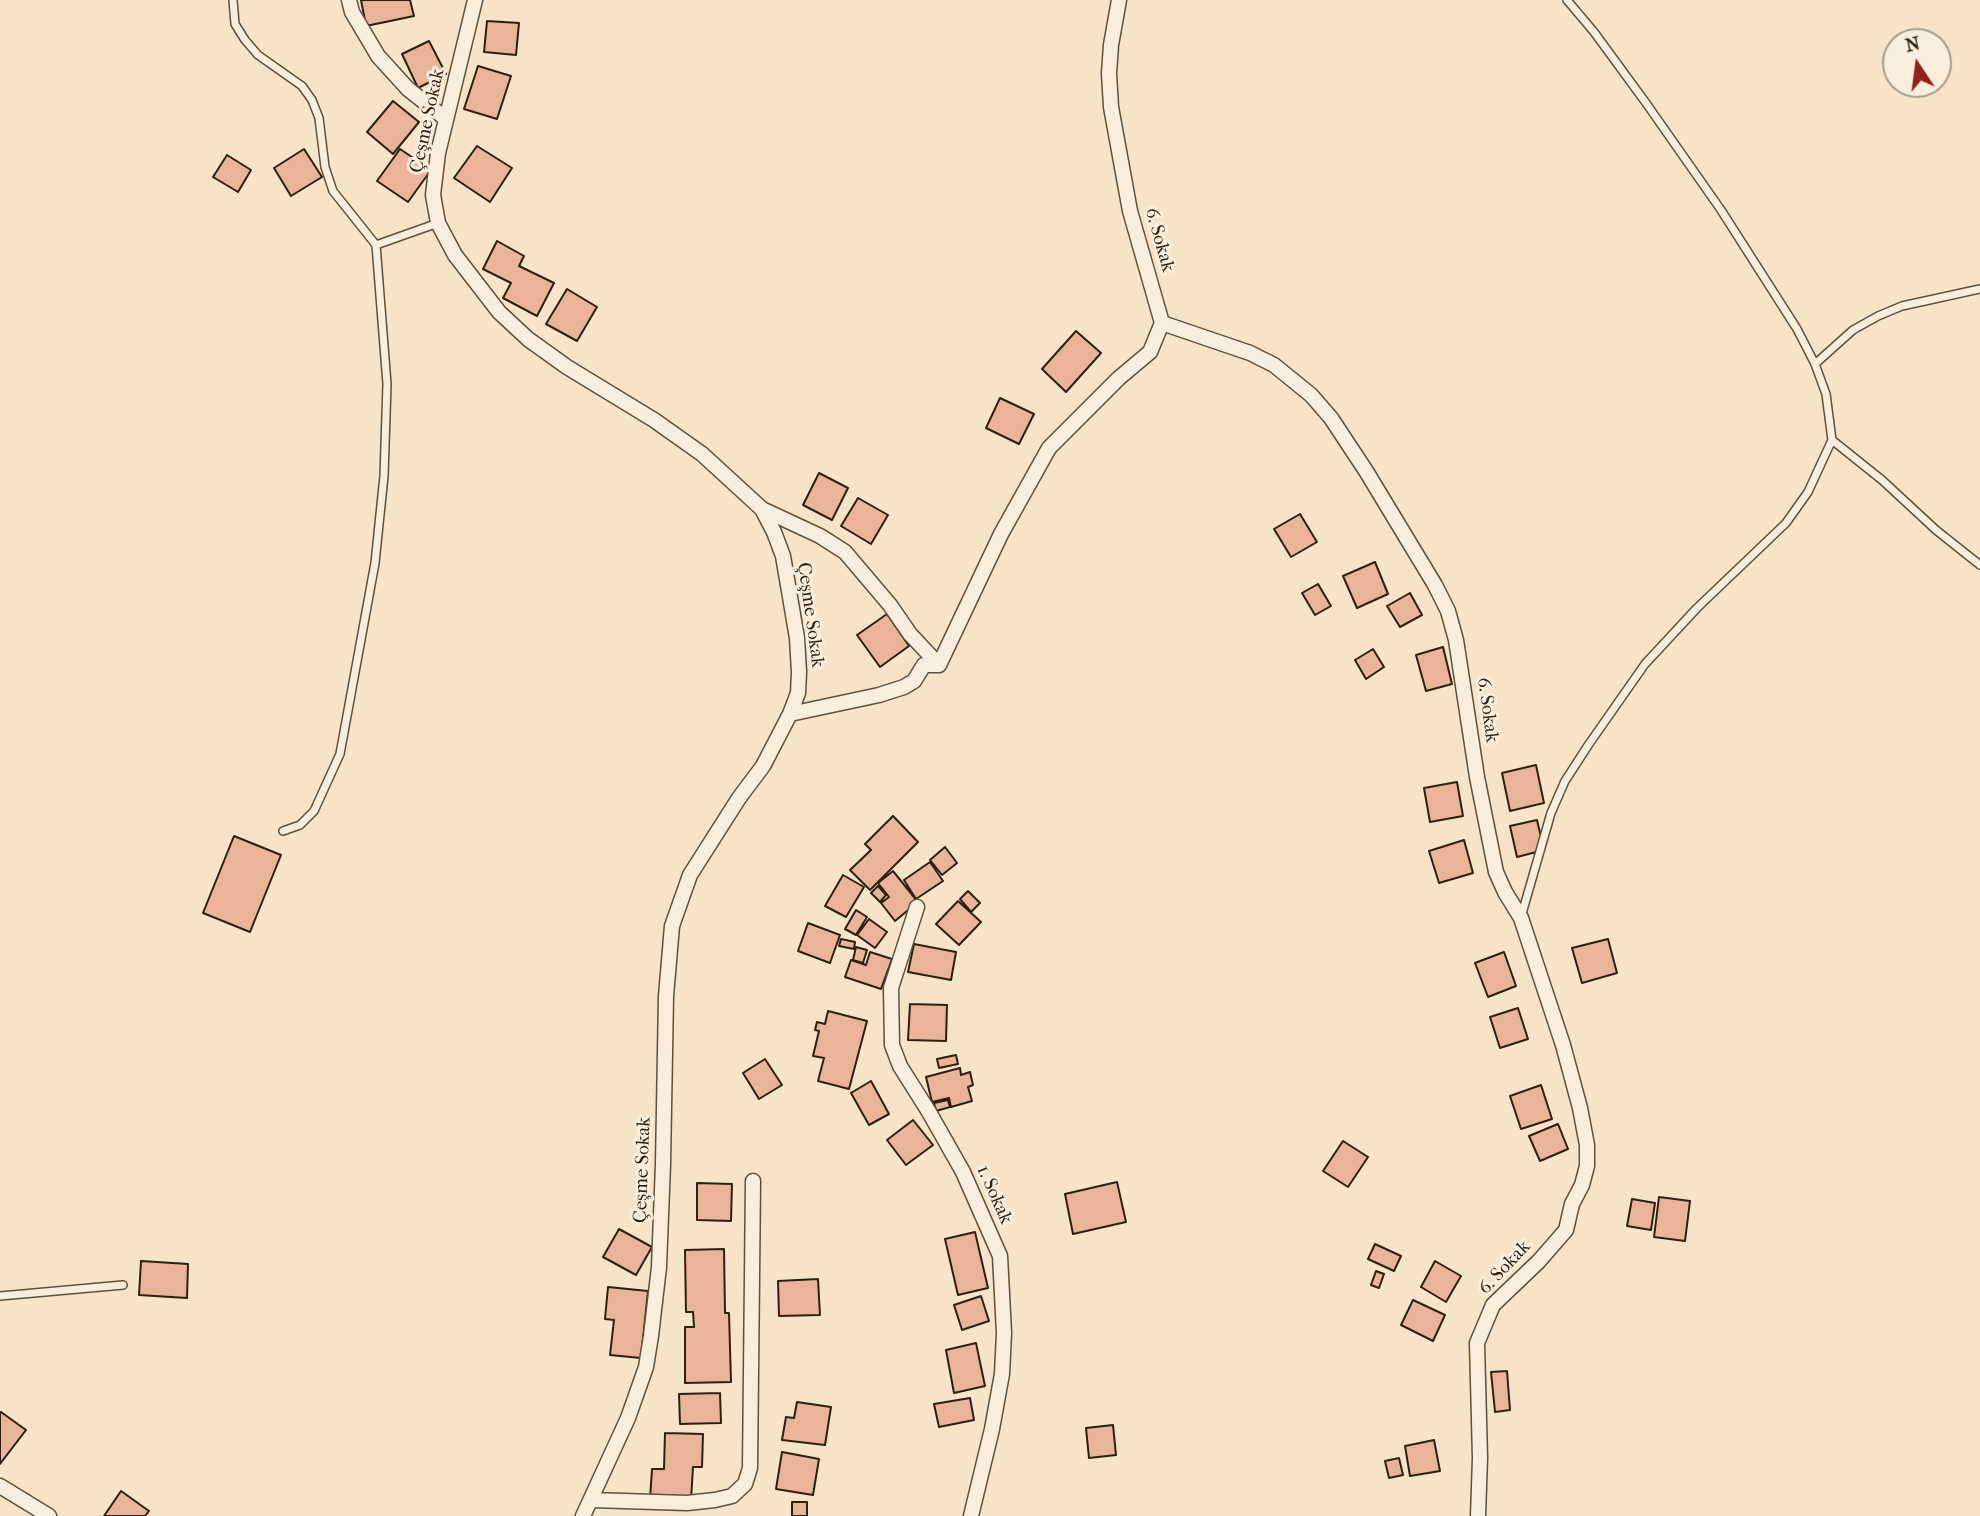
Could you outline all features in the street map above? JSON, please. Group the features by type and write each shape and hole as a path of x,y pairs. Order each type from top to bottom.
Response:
{"street":[{"path":"349,0 352,12 378,56 408,89 446,119"},
{"name":"Çeşme Sokak","path":"475,0 438,153 433,195 438,223 461,264 499,312 528,339 702,454 762,509 783,556 797,638 798,693 790,713 763,766 739,798 690,875 672,926 666,996 659,1267 651,1336 646,1367 628,1418 583,1516"},
{"name":"6. Sokak","path":"1119,0 1111,45 1111,107 1130,211 1162,323 1250,353 1274,365 1311,395 1331,418 1366,471 1431,577 1448,611 1457,640 1491,851 1505,892 1521,918 1563,1045 1580,1108 1587,1145 1587,1166 1566,1230 1493,1306 1477,1343 1480,1458 1478,1516"},
{"path":"939,665 1001,534 1049,448 1119,377 1150,352 1162,323"},
{"path":"762,509 845,552 890,605 910,634 939,665"},
{"path":"790,713 879,695 904,687 914,681 924,665 939,665"},
{"name":"1. Sokak","path":"917,908 891,988 892,1045 900,1066 963,1172 1000,1256 1004,1332 1002,1374 971,1516"},
{"path":"592,1500 687,1503 732,1496 745,1484 750,1468 752,1181"},
{"path":"0,1486 49,1516"}],"lane":[{"path":"233,0 235,24 245,40 258,55 302,86 312,100 319,118 325,167 333,191 376,245 387,384 384,476 375,563 340,754 314,811 300,825 284,831"},
{"path":"1521,918 1552,813 1565,781 1645,664 1698,608 1786,523 1808,492 1832,440 1826,394 1815,364 1797,329 1721,210 1639,93 1567,0"},
{"path":"376,245 438,223"},
{"path":"1815,364 1853,330 1878,316 1902,306 1980,289"},
{"path":"1832,440 1980,565"},
{"path":"0,1296 123,1286"}],"building":[{"path":"361,0 410,0 414,16 366,26"},
{"path":"487,21 519,23 516,55 484,52"},
{"path":"429,41 446,74 418,88 402,54"},
{"path":"478,66 511,76 497,119 464,109"},
{"path":"393,101 419,122 393,154 367,132"},
{"path":"477,146 512,168 490,202 454,178"},
{"path":"304,149 322,177 291,196 274,168"},
{"path":"400,149 431,170 408,202 377,181"},
{"path":"227,155 251,170 238,192 213,177"},
{"path":"497,241 524,256 519,266 554,283 537,316 503,298 511,283 483,269"},
{"path":"567,289 597,307 577,341 546,324"},
{"path":"1076,331 1101,353 1066,392 1042,369"},
{"path":"1000,398 1034,414 1019,444 986,428"},
{"path":"819,473 848,488 832,520 803,505"},
{"path":"858,498 888,515 871,544 841,526"},
{"path":"1300,514 1317,542 1291,557 1274,529"},
{"path":"1375,562 1388,594 1357,608 1343,576"},
{"path":"1318,584 1331,606 1315,615 1302,593"},
{"path":"1410,593 1422,615 1400,627 1387,606"},
{"path":"887,614 909,646 880,667 857,635"},
{"path":"1443,647 1452,684 1426,691 1416,655"},
{"path":"1373,649 1384,667 1366,679 1355,660"},
{"path":"1536,765 1544,803 1510,811 1502,773"},
{"path":"1457,782 1463,816 1430,822 1424,788"},
{"path":"893,816 918,842 870,890 850,870 871,850 865,844"},
{"path":"1537,820 1544,850 1517,857 1510,826"},
{"path":"234,836 281,855 250,932 203,913"},
{"path":"1464,840 1473,873 1439,883 1429,851"},
{"path":"945,847 957,863 942,875 930,860"},
{"path":"930,862 943,881 916,899 904,880"},
{"path":"893,871 918,902 895,921 881,903 889,897 878,883"},
{"path":"843,875 864,887 846,917 825,906"},
{"path":"878,886 886,895 880,902 871,893"},
{"path":"968,891 980,903 971,912 960,899"},
{"path":"958,901 981,922 959,945 936,924"},
{"path":"856,910 867,917 856,935 845,929"},
{"path":"869,919 887,932 875,948 857,935"},
{"path":"808,923 840,935 830,963 798,951"},
{"path":"841,939 855,942 854,949 839,946"},
{"path":"1608,939 1617,973 1582,983 1572,948"},
{"path":"914,944 956,952 951,980 908,972"},
{"path":"856,947 867,950 863,963 853,960"},
{"path":"870,952 892,959 881,989 845,977 851,960 866,965"},
{"path":"1504,952 1516,986 1488,997 1475,963"},
{"path":"910,1004 947,1005 946,1041 908,1040"},
{"path":"1518,1008 1528,1039 1500,1048 1490,1017"},
{"path":"828,1011 867,1021 849,1089 818,1081 824,1058 813,1056 819,1031 815,1030 817,1022 825,1024"},
{"path":"956,1055 958,1064 939,1068 937,1059"},
{"path":"765,1059 782,1085 759,1099 743,1073"},
{"path":"960,1068 961,1075 970,1072 973,1085 968,1087 972,1101 951,1107 949,1098 932,1102 926,1077"},
{"path":"871,1081 889,1114 869,1125 851,1093"},
{"path":"1541,1085 1552,1119 1521,1129 1510,1096"},
{"path":"948,1100 950,1107 936,1111 934,1103"},
{"path":"913,1120 933,1145 906,1165 887,1140"},
{"path":"1558,1124 1568,1149 1540,1161 1529,1136"},
{"path":"1343,1141 1368,1157 1348,1187 1323,1171"},
{"path":"1117,1182 1126,1222 1073,1234 1065,1194"},
{"path":"697,1183 732,1184 731,1221 697,1220"},
{"path":"1659,1197 1690,1201 1685,1241 1654,1237"},
{"path":"1632,1199 1655,1203 1651,1230 1627,1226"},
{"path":"619,1229 652,1247 636,1275 603,1257"},
{"path":"975,1232 988,1288 958,1295 945,1239"},
{"path":"1375,1244 1401,1256 1394,1271 1368,1259"},
{"path":"724,1249 725,1313 729,1313 731,1382 685,1383 685,1327 694,1327 693,1312 686,1312 685,1250"},
{"path":"141,1261 188,1264 187,1298 139,1295"},
{"path":"1435,1261 1461,1276 1446,1302 1421,1287"},
{"path":"1376,1271 1384,1274 1379,1288 1371,1285"},
{"path":"818,1279 820,1315 779,1316 778,1281"},
{"path":"608,1287 648,1291 641,1358 610,1355 614,1320 605,1319"},
{"path":"981,1296 989,1321 962,1330 954,1305"},
{"path":"1413,1300 1445,1315 1433,1341 1401,1325"},
{"path":"976,1343 985,1386 954,1393 946,1350"},
{"path":"1507,1371 1510,1410 1495,1412 1491,1372"},
{"path":"720,1393 721,1423 680,1424 679,1394"},
{"path":"970,1398 974,1420 939,1427 934,1404"},
{"path":"797,1402 831,1407 825,1445 782,1440 786,1417 794,1418"},
{"path":"0,1413 26,1430 0,1464"},
{"path":"1113,1425 1116,1455 1089,1458 1086,1428"},
{"path":"665,1433 703,1434 702,1467 693,1467 691,1500 650,1499 652,1469 664,1469"},
{"path":"1434,1440 1440,1471 1410,1476 1405,1446"},
{"path":"782,1452 819,1459 813,1495 776,1489"},
{"path":"1399,1458 1403,1475 1389,1478 1385,1461"},
{"path":"121,1491 149,1511 145,1516 104,1516"},
{"path":"792,1502 807,1502 807,1516 792,1516"}]}
